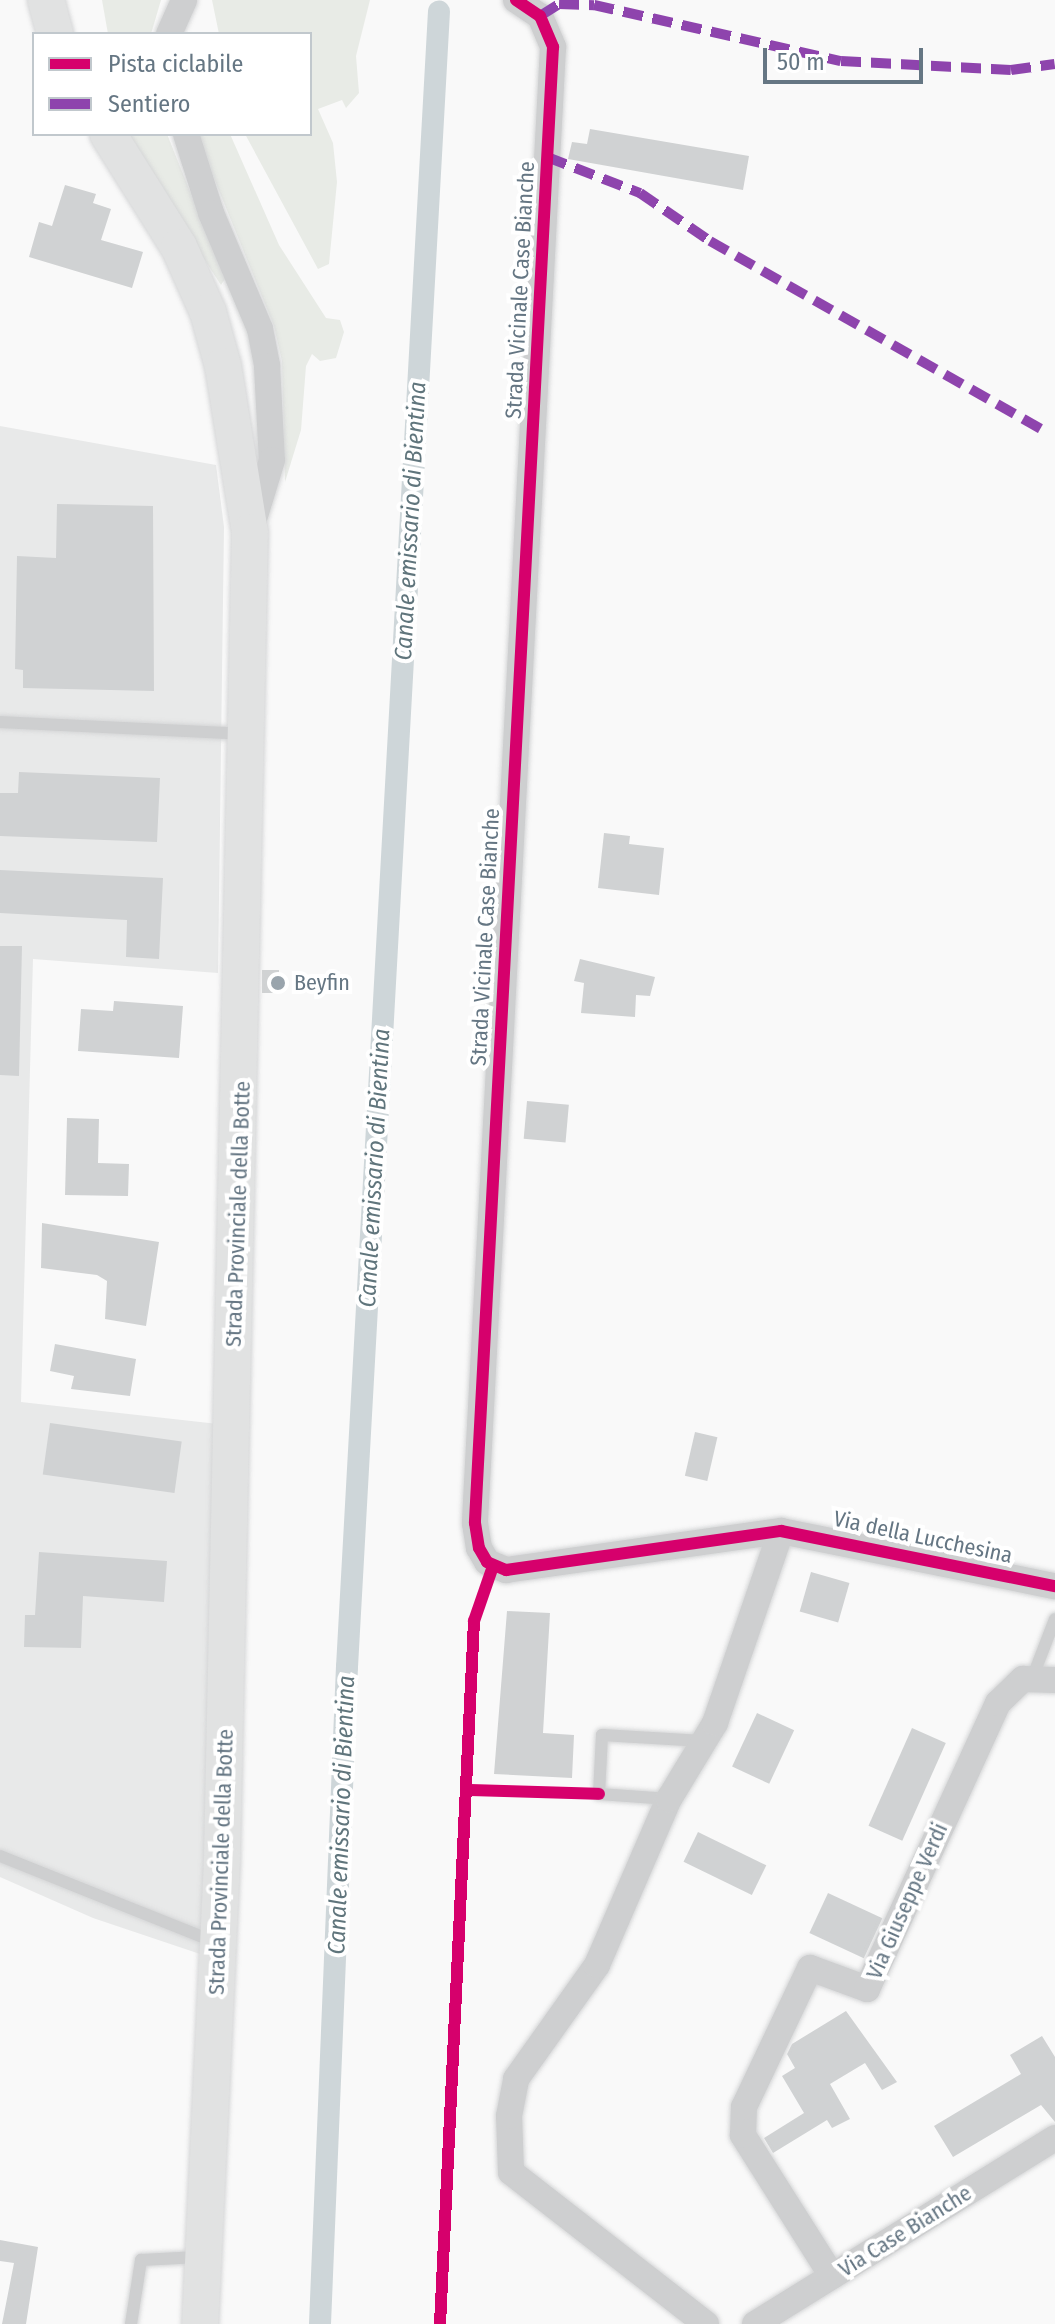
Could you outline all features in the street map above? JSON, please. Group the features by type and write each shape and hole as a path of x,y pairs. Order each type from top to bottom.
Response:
{"main road":[{"path":"46,0 54,32"},
{"name":"Strada Provinciale della Botte","path":"109,136 179,247 208,312 223,366 250,532 249,735 218,1943 200,2324"}],"street":[{"path":"170,32 184,0"},
{"name":"Strada Vicinale Case Bianche","path":"516,0 540,16 553,47 476,1537 487,1562 506,1570 781,1531"},
{"path":"187,136 211,213 260,329 267,366 272,460 250,532"},
{"path":"706,2324 511,2172 508,2162 516,2079 597,1965 669,1799 707,1741 781,1531"},
{"name":"Via della Lucchesina","path":"781,1531 1055,1586"},
{"name":"Via Giuseppe Verdi","path":"832,2276 743,2135 741,2115 810,1968 867,1989 998,1703 1044,1678"},
{"name":"Via Case Bianche","path":"755,2324 1055,2138"}],"lane":[{"path":"0,722 249,735"},
{"path":"1044,1678 1055,1619"},
{"path":"669,1799 599,1794 602,1735 707,1741"},
{"path":"0,1856 218,1943"},
{"path":"131,2324 141,2260 205,2257"}],"shaded area":[{"path":"102,0 161,0 152,32 108,32"},
{"path":"212,0 370,0 356,56 359,93 346,108 342,100 318,109 333,143 337,182 329,264 318,269 246,136 312,136 312,32 219,32"},
{"path":"123,136 168,136 225,279 221,285"},
{"path":"197,136 231,136 279,245 326,318 340,320 344,332 336,358 320,361 312,354 306,366 301,430 285,482 282,361 274,326"},
{"path":"0,426 216,465 224,527 218,973 33,959 21,1402 218,1424 203,1955 93,1918 0,1877"}],"building":[{"path":"590,129 749,156 743,190 568,159 572,142 587,144"},
{"path":"65,185 96,194 93,203 111,209 101,240 143,252 132,288 29,257 39,222 52,226"},
{"path":"57,504 153,506 154,691 23,688 23,670 15,669 17,556 56,558"},
{"path":"19,772 160,778 157,842 0,836 0,793 18,793"},
{"path":"604,833 630,836 629,844 664,848 659,895 598,888"},
{"path":"0,870 163,878 159,959 126,957 127,920 0,913"},
{"path":"0,946 22,946 19,1076 0,1075"},
{"path":"580,959 655,977 650,996 636,995 635,1017 581,1013 584,983 574,981"},
{"path":"262,970 279,970 279,993 262,993"},
{"path":"114,1001 183,1006 179,1058 78,1051 81,1009 113,1011"},
{"path":"527,1101 569,1105 566,1143 524,1139"},
{"path":"67,1118 99,1119 98,1163 129,1164 128,1196 65,1195"},
{"path":"42,1223 159,1242 146,1326 105,1319 107,1281 97,1275 41,1268"},
{"path":"55,1344 136,1359 130,1396 71,1389 74,1376 50,1371"},
{"path":"50,1423 182,1442 174,1493 43,1474"},
{"path":"695,1432 717,1437 707,1481 685,1476"},
{"path":"39,1552 167,1561 164,1602 83,1596 81,1648 24,1647 25,1615 35,1615"},
{"path":"811,1572 849,1583 838,1622 800,1611"},
{"path":"507,1611 550,1613 543,1733 574,1735 572,1778 494,1774"},
{"path":"757,1713 794,1730 769,1784 732,1766"},
{"path":"912,1728 946,1743 902,1841 868,1826"},
{"path":"698,1832 766,1865 752,1895 684,1862"},
{"path":"828,1893 882,1918 864,1958 809,1933"},
{"path":"846,2011 897,2082 882,2090 865,2063 830,2084 850,2119 832,2128 827,2120 773,2153 764,2138 804,2113 782,2076 795,2068 787,2054 792,2044"},
{"path":"1042,2036 1055,2057 1055,2122 1041,2105 953,2157 934,2126 1021,2074 1010,2055"},
{"path":"0,2240 38,2247 26,2324 2,2324 14,2263 0,2261"}],"waterway":[{"name":"Canale emissario di Bientina","path":"320,2324 347,1667 439,12"}],"marked path":[{"path":"540,16 559,4 594,5 841,61 1011,70 1055,64"},
{"path":"547,157 640,193 710,241 1043,430"}],"cycle path":[{"path":"516,0 540,16 553,47 475,1523 479,1548 487,1562 506,1570 781,1531 1055,1586"},
{"path":"440,2324 474,1621 493,1566"},
{"path":"468,1790 599,1794"}],"place":[{"name":"Beyfin","path":"278,983"}]}
